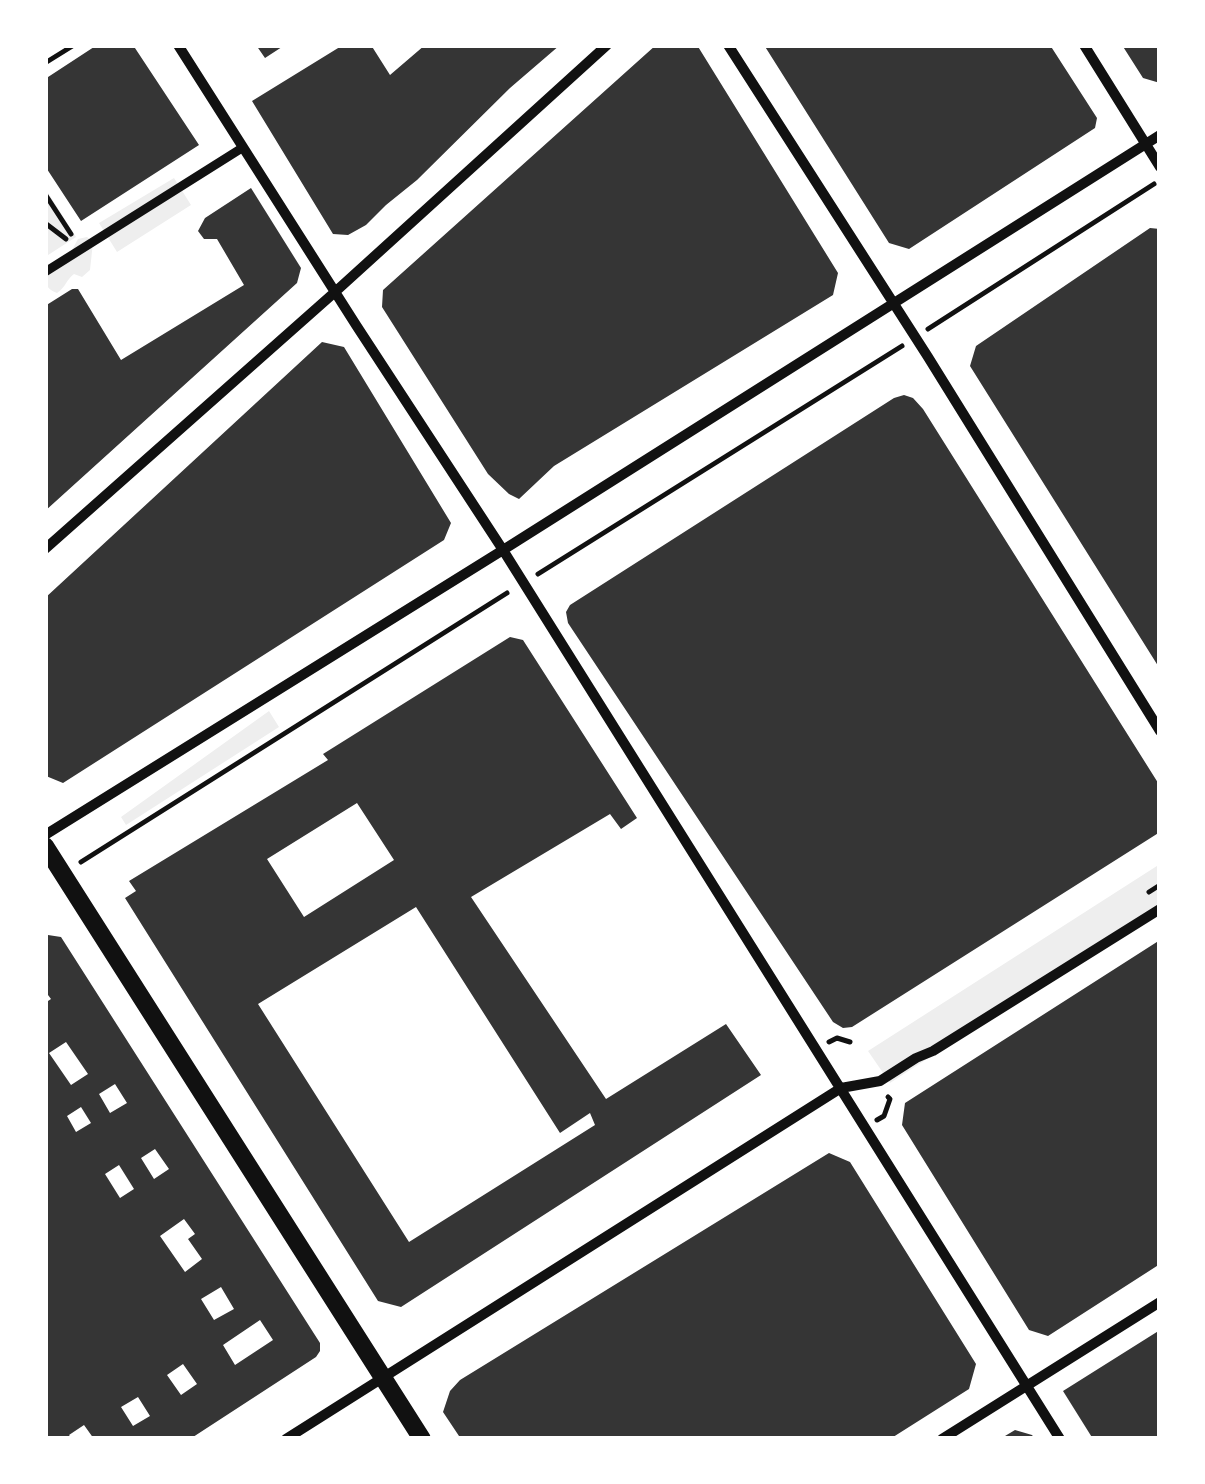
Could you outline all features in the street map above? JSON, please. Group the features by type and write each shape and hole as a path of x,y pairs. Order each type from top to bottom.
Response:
{"main road":[{"path":"45,846 422,1439"}],"street":[{"path":"178,45 504,550 1060,1439"},
{"path":"45,549 607,45"},
{"path":"728,45 1160,731"},
{"path":"1084,45 1160,168"},
{"path":"45,835 1160,135"},
{"path":"45,272 242,148"},
{"path":"286,1439 841,1088 880,1081 1160,909"},
{"path":"942,1439 1160,1302"}],"path":[{"path":"45,62 74,45"},
{"path":"64,874 1160,180"},
{"path":"45,194 81,250"},
{"path":"45,223 81,250"}],"shaded area":[{"path":"174,178 191,205 117,252 99,223"},
{"path":"45,188 76,237 45,257"},
{"path":"87,237 93,242 90,270 82,277 74,274 57,293 50,289 46,277 52,264 71,252 78,239"},
{"path":"269,711 279,727 126,825 121,817"},
{"path":"1160,864 1160,907 890,1083 868,1051"}],"building":[{"path":"97,45 133,45 199,145 81,221 45,166 45,79"},
{"path":"256,45 285,45 265,58"},
{"path":"343,45 371,45 390,75 425,45 560,45 510,88 417,180 366,225 348,235 333,234 252,101"},
{"path":"656,45 697,45 838,273 833,295 554,466 519,499 488,474 382,307 383,290"},
{"path":"764,45 1050,45 1097,118 1095,128 909,249 889,243"},
{"path":"1122,45 1160,45 1160,83 1143,78"},
{"path":"251,188 301,268 297,283 45,511 45,306 78,289 121,360 244,285 217,239 204,239 198,231 205,218"},
{"path":"1150,228 1160,229 1160,669 970,366 976,346"},
{"path":"322,342 344,347 451,523 444,540 63,783 46,776 45,598"},
{"path":"904,395 923,409 1160,786 1160,832 852,1027 843,1028 833,1022 568,623 566,612 570,605"},
{"path":"510,637 523,640 637,818 621,829 610,814 471,897 606,1099 726,1024 761,1075 401,1307 378,1301 125,898 136,891 129,881 328,760 323,754","holes":["357,803 394,860 304,917 267,859","416,907 560,1133 590,1113 595,1125 409,1242 258,1004"]},
{"path":"45,936 61,937 320,1343 316,1357 190,1439 94,1439 84,1425 69,1435 72,1439 45,1439 45,1003 51,999 45,991","holes":["66,1042 88,1074 71,1085 49,1053","115,1084 127,1103 110,1113 99,1094","81,1107 91,1123 76,1132 67,1116","155,1149 169,1169 154,1179 141,1158","119,1165 134,1189 120,1198 105,1174","184,1219 195,1234 188,1239 202,1259 185,1272 160,1236","221,1287 234,1309 214,1320 201,1299","260,1320 273,1340 235,1365 223,1345","183,1364 197,1384 181,1395 167,1375","138,1397 150,1416 133,1426 121,1407"]},
{"path":"1160,940 1160,1264 1048,1336 1029,1330 902,1125 905,1103"},
{"path":"829,1153 850,1162 976,1364 969,1389 890,1439 461,1439 443,1412 450,1391 460,1380"},
{"path":"1160,1330 1160,1439 1093,1439 1063,1391"},
{"path":"1015,1430 1032,1435 1035,1439 1000,1439"}]}
